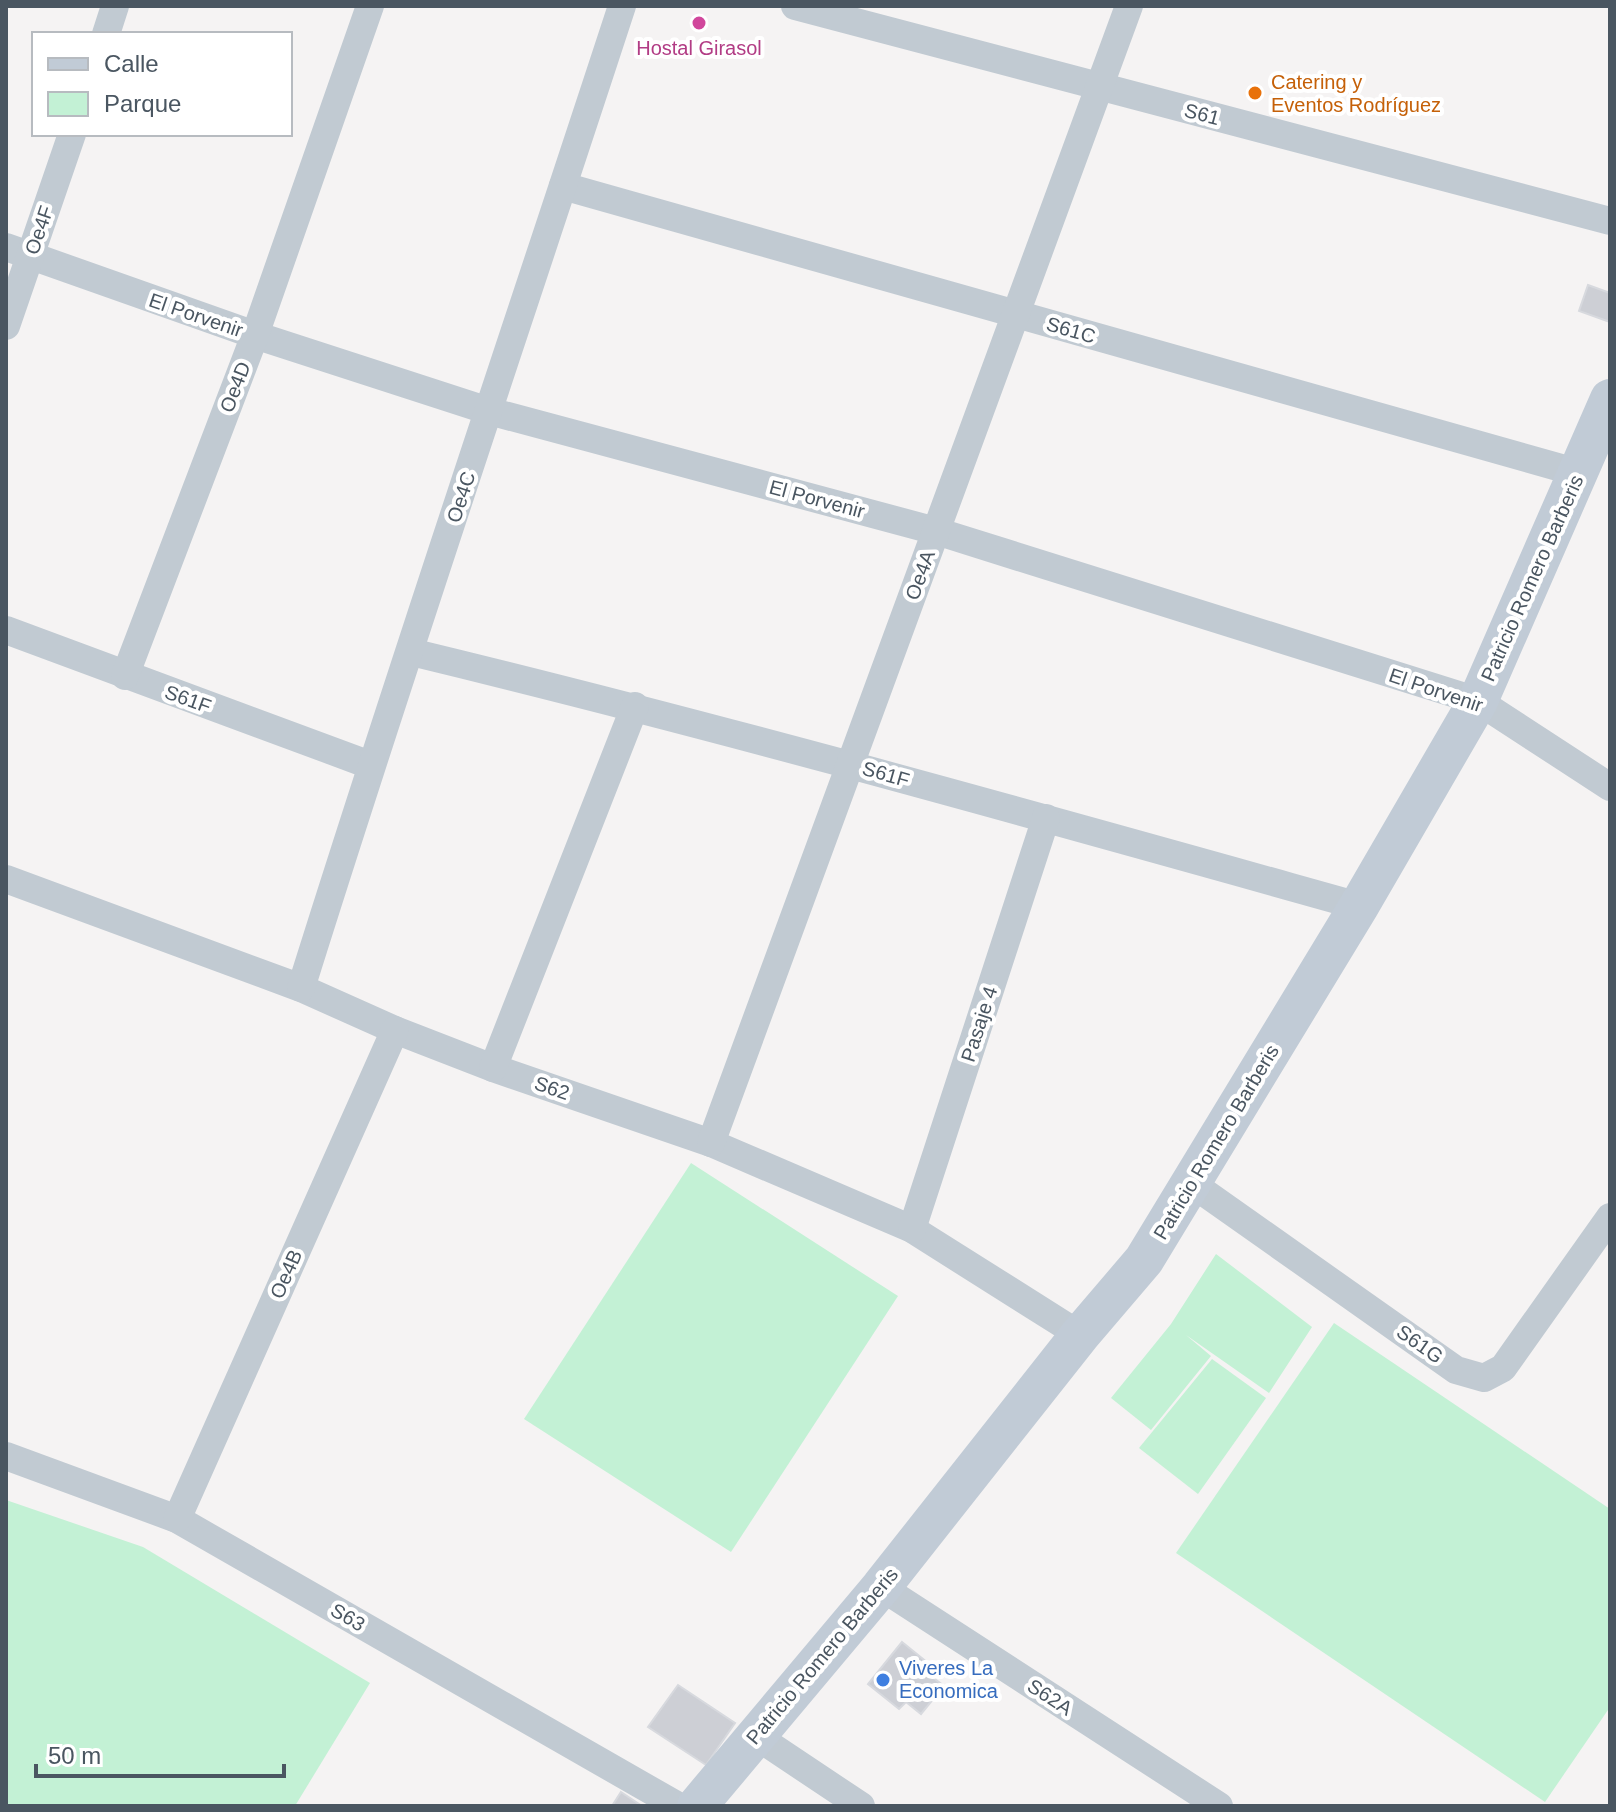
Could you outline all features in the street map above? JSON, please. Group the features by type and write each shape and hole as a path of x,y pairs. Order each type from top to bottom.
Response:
{"street":[{"path":"107,32 115,6"},
{"name":"Oe4D","path":"125,676 255,335 370,6"},
{"name":"Oe4C","path":"301,988 370,765 411,652 622,6"},
{"name":"S61","path":"795,6 1610,221"},
{"name":"Oe4A","path":"711,1143 1129,6"},
{"name":"Oe4F","path":"6,326 18,252 71,136"},
{"name":"S61C","path":"563,186 1579,473"},
{"name":"El Porvenir","path":"18,252 255,335 489,411 936,531 1478,701 1610,787"},
{"name":"Patricio Romero Barberis","path":"697,1806 881,1587 1080,1335 1144,1260 1359,906 1478,701 1610,399"},
{"name":"S61F","path":"6,630 370,765"},
{"name":"S61F","path":"411,652 635,706 1359,906"},
{"path":"493,1068 635,706"},
{"name":"Pasaje 4","path":"912,1229 1046,818"},
{"name":"S62","path":"6,879 301,988 395,1030 493,1068 711,1143 912,1229 1080,1335"},
{"name":"Oe4B","path":"177,1519 395,1030"},
{"name":"S61G","path":"1191,1183 1456,1370 1484,1378 1503,1368 1610,1217"},
{"name":"S63","path":"6,1456 177,1519 678,1806"},
{"name":"S62A","path":"881,1587 1219,1806"},
{"path":"756,1736 861,1806"}],"green space":[{"path":"691,1163 898,1296 731,1552 524,1419"},
{"path":"1216,1254 1312,1327 1269,1393 1186,1335 1211,1356 1151,1430 1111,1398 1171,1324"},
{"path":"1334,1323 1610,1509 1610,1707 1545,1802 1176,1553"},
{"path":"1212,1359 1266,1398 1198,1494 1139,1448"},
{"path":"6,1500 143,1547 370,1683 295,1806 6,1806"}],"building":[{"path":"1588,285 1610,293 1610,322 1579,311"},
{"path":"902,1642 933,1667 927,1673 944,1686 921,1714 906,1702 899,1709 868,1684"},
{"path":"678,1685 735,1723 706,1765 648,1727"},
{"path":"621,1792 642,1806 612,1806"}],"place":[{"name":"Hostal Girasol","path":"699,23"},
{"name":"Catering y Eventos Rodríguez","path":"1255,93"},
{"name":"Viveres La Economica","path":"883,1680"}]}
